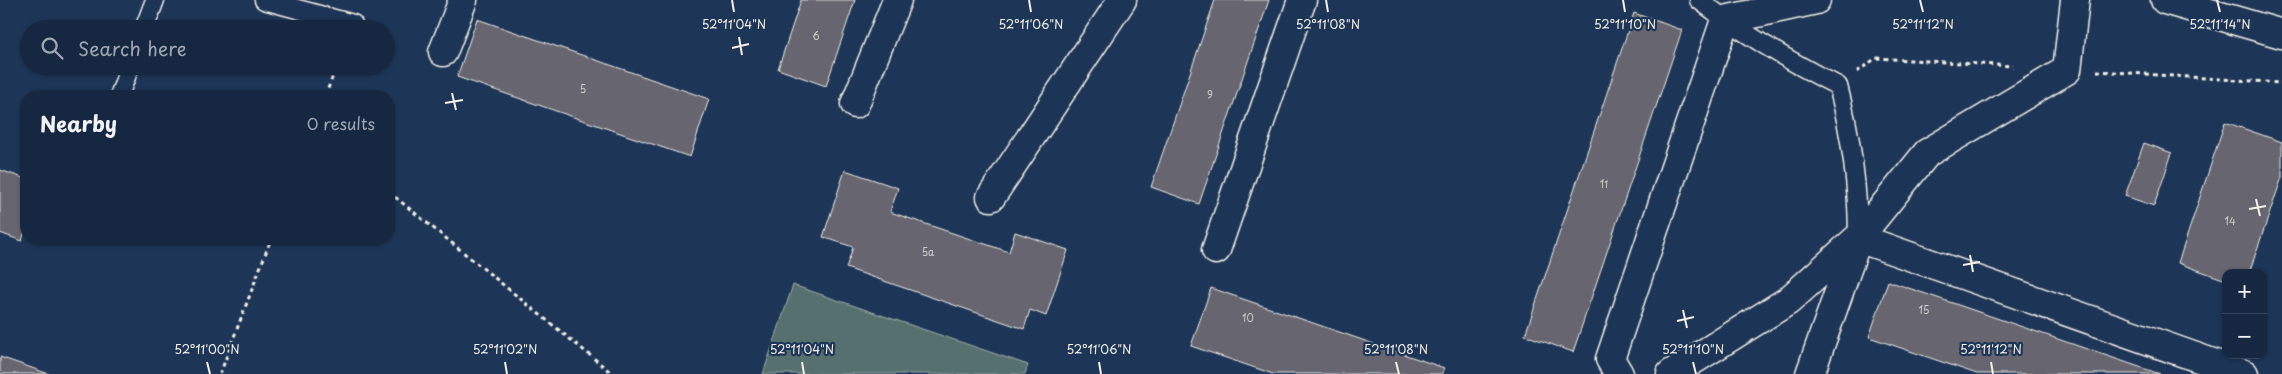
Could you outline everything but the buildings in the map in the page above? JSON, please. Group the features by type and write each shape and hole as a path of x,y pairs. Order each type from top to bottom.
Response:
{"street":[{"path":"443,52 463,0"},
{"path":"855,104 896,0"},
{"path":"991,197 1122,0"},
{"path":"1216,250 1302,0"},
{"path":"1619,374 1610,359 1725,20 1816,0"},
{"path":"1671,374 1788,301 1858,238 1927,153 2067,70 2075,0"},
{"path":"2165,0 2282,34"},
{"path":"1810,374 1858,238"},
{"path":"1858,238 2244,374"}],"lane":[{"path":"147,20 155,0"},
{"path":"264,0 338,20"},
{"path":"1699,0 1725,20 1788,60 1838,86 1846,116 1858,204 1858,238"},
{"path":"121,90 127,75"}],"path":[{"path":"327,90 333,75"},
{"path":"395,197 612,374"},
{"path":"220,374 269,245"}],"green space":[{"path":"793,285 1028,365 1025,374 763,374"}]}
